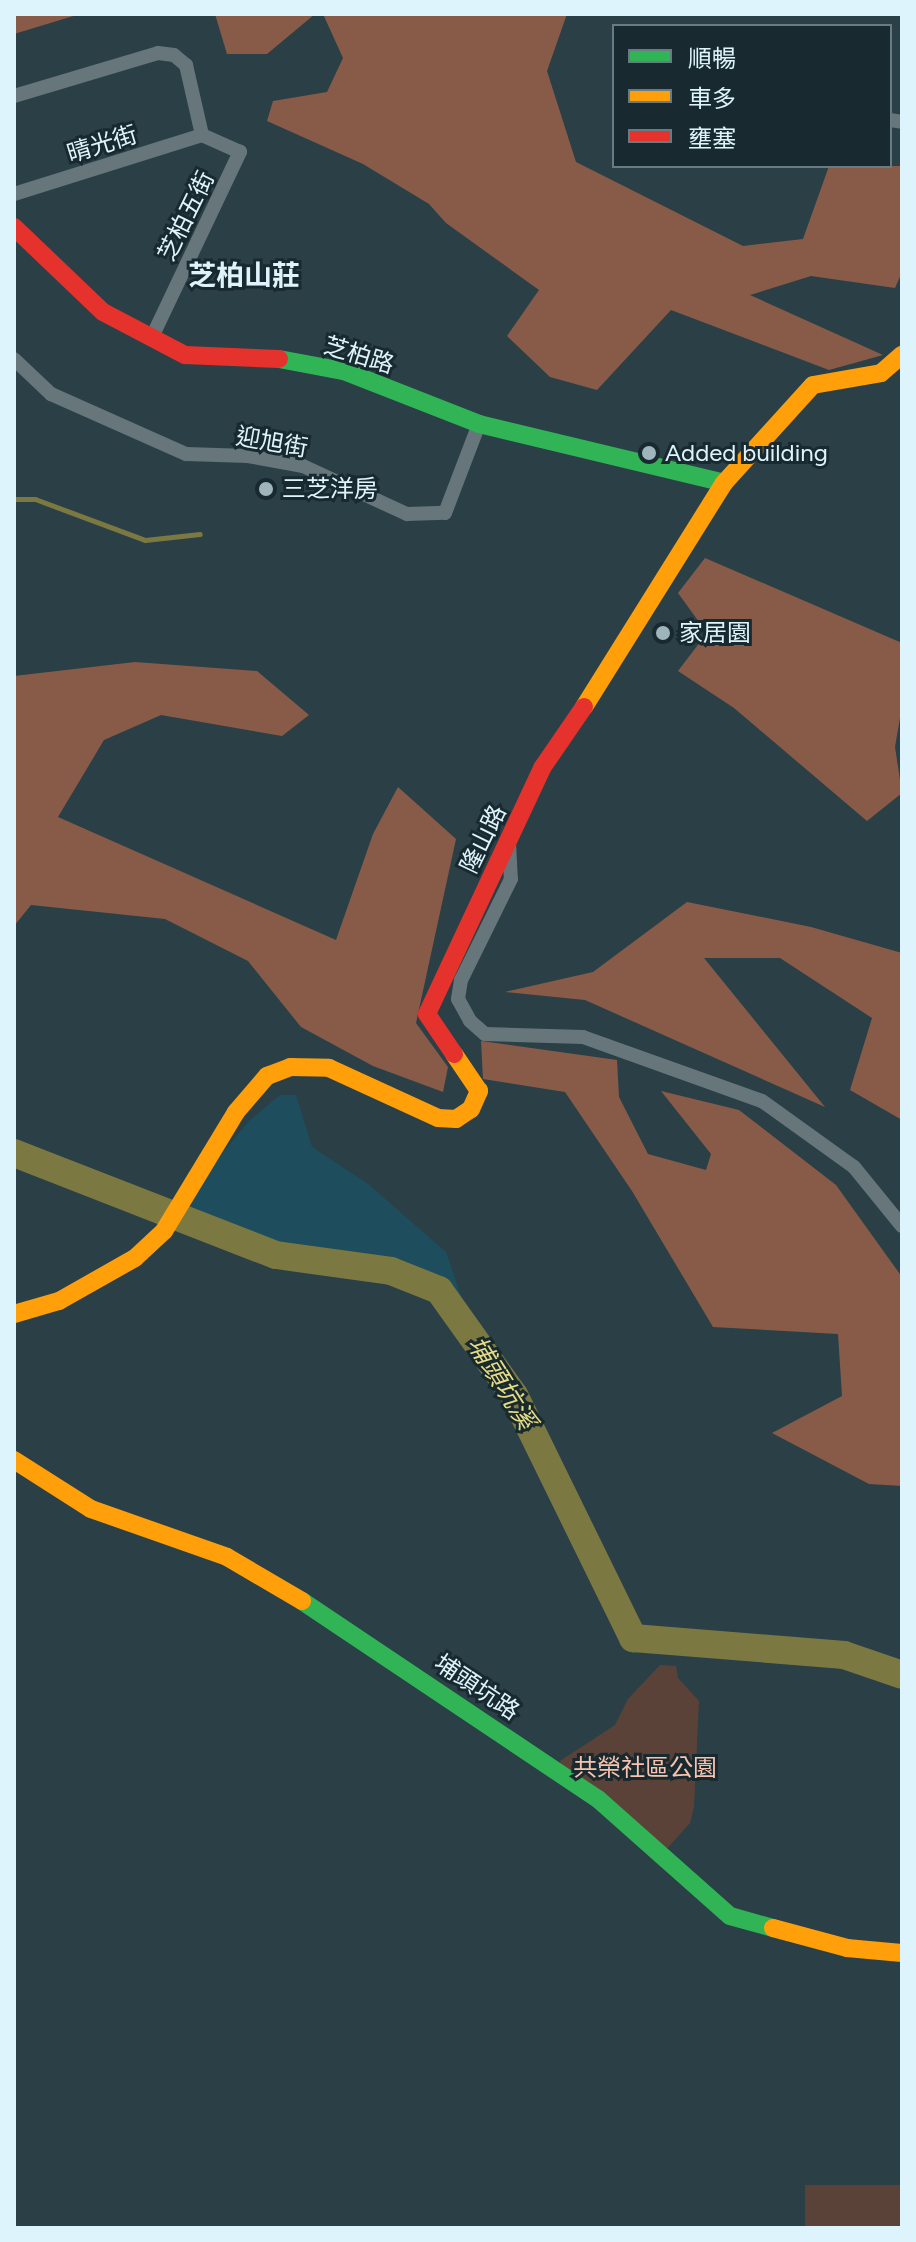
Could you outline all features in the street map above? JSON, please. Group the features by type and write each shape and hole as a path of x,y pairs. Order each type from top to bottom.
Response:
{"street":[{"path":"14,96 158,53 174,55 186,65 202,135"},
{"name":"晴光街","path":"14,194 202,135"},
{"name":"芝柏五街","path":"153,335 240,152 202,135"},
{"name":"芝柏路","path":"14,227 103,312 153,335 185,355 254,354 344,371 479,424 724,483"},
{"name":"隆山路","path":"14,1314 59,1301 135,1258 164,1231 189,1197 251,1091 267,1076 290,1067 329,1068 438,1118 456,1119 471,1109 479,1091 427,1014 542,768 626,645 724,483 813,385 881,373 902,355"},
{"name":"迎旭街","path":"14,359 51,394 186,454 248,456 303,466 407,514 445,513 479,424"},
{"path":"509,843 511,879 461,980 458,999 470,1021 485,1034 583,1037 762,1101 854,1167 902,1226"},
{"name":"埔頭坑路","path":"14,1460 91,1509 227,1557 298,1597 598,1799 730,1916 847,1948 902,1953"}],"shaded area":[{"path":"14,14 80,14 14,34"},
{"path":"215,14 315,14 267,54 227,54"},
{"path":"323,14 567,14 547,71 576,162 743,246 803,239 828,168 902,166 902,272 895,288 811,276 750,295 883,355 829,370 671,310 597,390 550,377 507,336 539,290 446,223 429,204 363,164 267,121 273,101 327,92 343,58"},
{"path":"705,558 902,643 902,706 895,747 902,793 867,821 734,708 678,671 707,633 678,593"},
{"path":"135,662 257,671 309,715 282,736 161,715 104,740 58,817 336,940 373,834 398,787 456,839 416,1023 448,1067 443,1092 373,1066 301,1027 248,961 165,919 31,905 14,926 14,676"},
{"path":"687,902 811,927 902,953 902,1120 850,1090 872,1018 780,958 704,958 825,1107 585,1000 505,992 593,972"},
{"path":"481,1041 617,1060 619,1097 648,1154 706,1170 711,1154 661,1091 739,1110 836,1185 902,1277 902,1486 869,1484 772,1433 842,1396 838,1334 713,1327 632,1191 565,1092 483,1079"},
{"path":"280,1095 296,1095 312,1147 368,1184 446,1252 461,1296 455,1300 436,1284 403,1270 302,1255 245,1238 189,1209 210,1168 249,1121"}],"green space":[{"name":"共榮社區公園","path":"660,1665 676,1666 678,1678 699,1701 694,1807 690,1823 665,1851 562,1769 560,1761 615,1725 628,1699"},
{"path":"805,2185 902,2185 902,2228 805,2228"}],"waterway":[{"path":"14,499 35,499 145,540 200,534"},
{"name":"埔頭坑溪","path":"14,1153 276,1255 391,1271 439,1290 514,1395 633,1638 844,1655 902,1675"}],"traffic: fast":[{"path":"279,359 344,371 479,424 724,483"},
{"path":"302,1601 598,1799 730,1916 773,1928"}],"traffic: slow":[{"path":"584,707 724,483 813,385 881,373 902,355"},
{"path":"14,1314 59,1301 135,1258 164,1231 236,1112 267,1076 290,1067 329,1068 438,1118 456,1119 471,1109 479,1091 454,1054"},
{"path":"14,1460 91,1509 227,1557 302,1601"},
{"path":"773,1928 847,1948 902,1953"}],"traffic: jam":[{"path":"14,227 103,312 185,355 279,359"},
{"path":"454,1054 427,1014 542,768 584,707"}],"place":[{"name":"Added building","path":"649,453"},
{"name":"三芝洋房","path":"266,489"},
{"name":"家居園","path":"663,633"}],"district":[{"name":"芝柏山莊","path":"244,275"}]}
